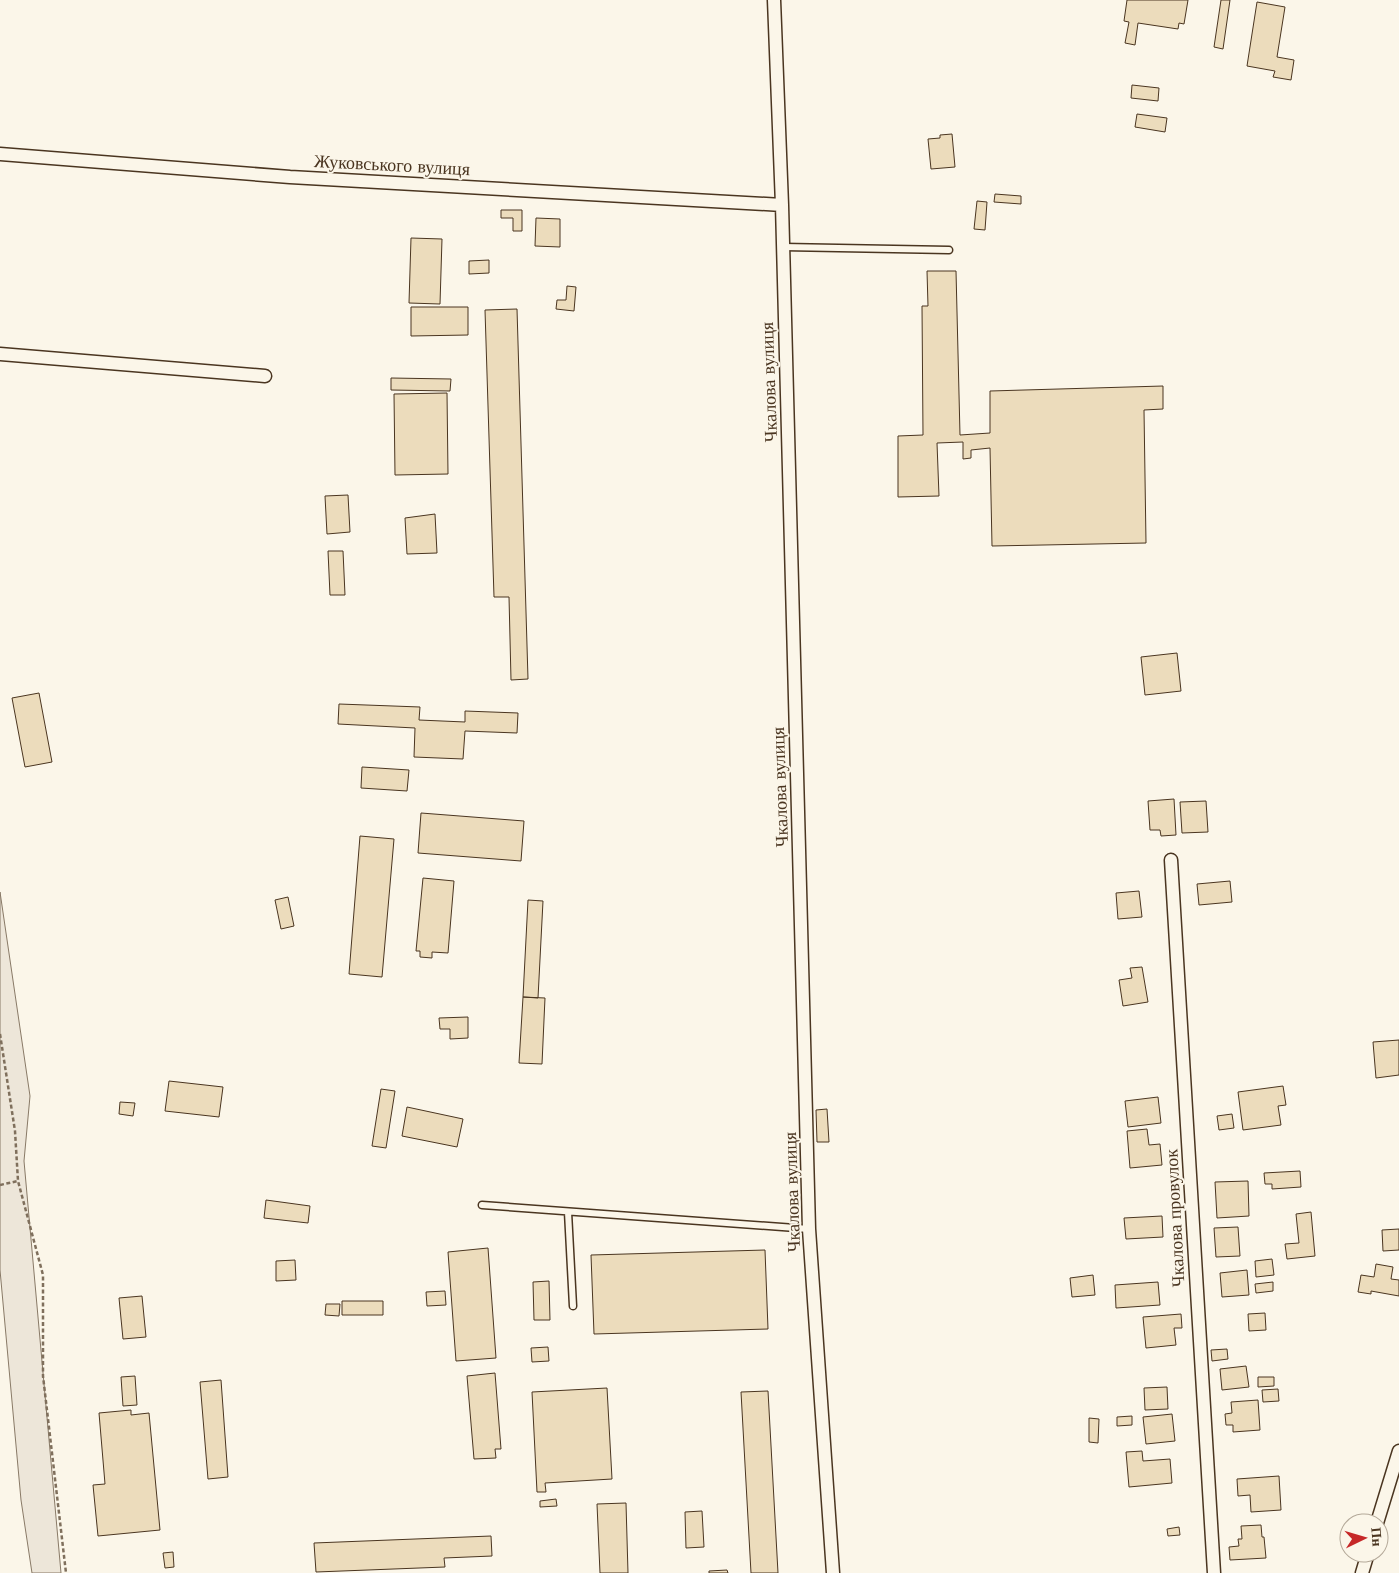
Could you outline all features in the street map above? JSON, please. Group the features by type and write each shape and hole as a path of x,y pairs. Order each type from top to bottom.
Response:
{"street":[{"name":"Чкалова вулиця","path":"774,0 782,205 810,1229 833,1573"},
{"name":"Жуковського вулиця","path":"0,154 290,177 782,205"},
{"path":"0,354 265,376"},
{"name":"Чкалова провулок","path":"1171,860 1214,1573"},
{"path":"1380,1513 1399,1451"}],"lane":[{"path":"783,247 949,250"},
{"path":"482,1205 810,1229"},
{"path":"568,1212 573,1306"}],"path":[{"path":"0,1034 15,1132 18,1181 43,1275 43,1376 66,1573"},
{"path":"0,1185 18,1181"}],"shaded area":[{"path":"0,892 30,1096 24,1161 61,1573 32,1573 21,1500 0,1270"}],"building":[{"path":"1127,0 1188,0 1184,24 1179,23 1178,29 1138,23 1135,45 1125,43 1129,22 1124,21"},
{"path":"1221,0 1230,0 1223,49 1214,47"},
{"path":"1257,2 1285,7 1277,57 1294,60 1291,80 1273,77 1275,71 1247,66"},
{"path":"1132,85 1159,88 1158,101 1131,98"},
{"path":"1137,114 1167,118 1165,132 1135,127"},
{"path":"952,134 955,167 931,169 928,139"},
{"path":"995,194 1021,196 1021,204 994,202"},
{"path":"977,201 987,202 985,230 974,229"},
{"path":"501,210 522,210 522,231 513,231 513,218 501,218"},
{"path":"536,218 560,219 560,247 535,246"},
{"path":"411,238 442,239 440,304 409,303"},
{"path":"489,260 489,273 469,274 469,261"},
{"path":"927,271 956,271 960,435 990,433 990,391 1163,386 1163,409 1144,410 1146,543 992,546 990,448 971,450 971,458 963,459 963,442 937,443 939,496 898,497 898,436 923,435 922,306 928,306"},
{"path":"567,286 576,287 574,311 556,309 557,300 566,300"},
{"path":"411,307 468,307 468,335 411,336"},
{"path":"517,309 528,679 511,680 509,597 494,597 485,310"},
{"path":"391,378 451,379 450,391 391,390"},
{"path":"447,393 448,474 395,475 394,394"},
{"path":"348,495 350,532 327,534 325,496"},
{"path":"435,514 437,553 407,554 405,518"},
{"path":"328,551 343,551 345,595 330,595"},
{"path":"1177,653 1181,691 1145,695 1141,657"},
{"path":"39,693 52,762 25,767 12,698"},
{"path":"339,704 420,707 419,720 465,722 465,711 518,713 517,733 465,731 463,759 414,757 415,728 338,724"},
{"path":"362,767 409,770 407,791 361,788"},
{"path":"1174,799 1176,835 1161,836 1160,830 1150,830 1148,801"},
{"path":"1206,801 1208,832 1182,833 1180,802"},
{"path":"421,813 524,821 521,861 418,853"},
{"path":"360,836 394,839 382,977 349,974"},
{"path":"423,878 454,881 448,953 432,952 432,958 420,957 420,951 416,951"},
{"path":"1230,881 1232,902 1199,905 1197,884"},
{"path":"1139,891 1142,917 1118,919 1116,893"},
{"path":"288,897 294,926 281,929 275,900"},
{"path":"528,900 543,901 538,998 523,997"},
{"path":"1142,967 1148,1002 1123,1006 1119,980 1132,978 1130,968"},
{"path":"523,997 545,998 542,1064 519,1063"},
{"path":"468,1017 468,1038 450,1039 450,1029 440,1029 439,1018"},
{"path":"1399,1040 1399,1075 1376,1078 1373,1042"},
{"path":"169,1081 223,1087 219,1117 165,1111"},
{"path":"1283,1086 1286,1105 1278,1106 1281,1125 1243,1130 1238,1092"},
{"path":"381,1089 395,1091 386,1148 372,1146"},
{"path":"1158,1097 1161,1123 1128,1127 1125,1101"},
{"path":"120,1102 135,1103 133,1116 119,1114"},
{"path":"407,1107 463,1119 457,1147 402,1136"},
{"path":"827,1109 829,1142 817,1142 816,1110"},
{"path":"1232,1114 1234,1128 1219,1130 1217,1116"},
{"path":"1147,1129 1149,1145 1160,1144 1162,1165 1130,1168 1127,1131"},
{"path":"1300,1171 1301,1187 1272,1189 1272,1184 1265,1184 1264,1173"},
{"path":"1248,1181 1249,1216 1217,1218 1215,1182"},
{"path":"266,1200 310,1206 308,1223 264,1218"},
{"path":"1311,1212 1315,1256 1287,1259 1285,1244 1299,1243 1296,1214"},
{"path":"1162,1216 1163,1237 1126,1239 1124,1218"},
{"path":"1238,1227 1240,1256 1216,1257 1214,1228"},
{"path":"1399,1229 1399,1250 1383,1251 1382,1230"},
{"path":"488,1248 496,1358 456,1361 448,1252"},
{"path":"765,1250 768,1329 594,1334 591,1255"},
{"path":"1272,1259 1274,1275 1256,1277 1255,1261"},
{"path":"295,1260 296,1280 276,1281 276,1261"},
{"path":"1376,1264 1393,1267 1391,1279 1399,1280 1399,1296 1371,1291 1371,1294 1358,1292 1361,1275 1374,1277"},
{"path":"1247,1270 1249,1295 1222,1297 1220,1273"},
{"path":"1093,1275 1095,1295 1072,1297 1070,1278"},
{"path":"549,1281 550,1320 534,1320 533,1282"},
{"path":"1158,1282 1160,1305 1116,1308 1115,1285"},
{"path":"1273,1282 1273,1291 1256,1293 1255,1284"},
{"path":"445,1291 446,1305 427,1306 426,1292"},
{"path":"142,1296 146,1337 123,1339 119,1298"},
{"path":"342,1301 383,1301 383,1315 342,1315"},
{"path":"326,1304 340,1304 339,1316 325,1315"},
{"path":"1265,1313 1266,1330 1249,1331 1248,1314"},
{"path":"1181,1314 1182,1328 1174,1328 1176,1345 1146,1348 1143,1317"},
{"path":"548,1347 549,1361 532,1362 531,1348"},
{"path":"1227,1349 1228,1359 1212,1361 1211,1350"},
{"path":"1246,1366 1249,1387 1222,1390 1220,1369"},
{"path":"495,1373 501,1449 495,1449 496,1458 474,1459 467,1376"},
{"path":"135,1376 137,1405 123,1406 121,1377"},
{"path":"1258,1377 1274,1377 1274,1386 1258,1387"},
{"path":"221,1380 228,1477 208,1479 200,1382"},
{"path":"1167,1387 1168,1409 1145,1410 1144,1388"},
{"path":"607,1388 612,1479 545,1483 546,1492 537,1492 532,1392"},
{"path":"1278,1389 1279,1401 1263,1402 1262,1390"},
{"path":"768,1391 778,1573 751,1573 741,1392"},
{"path":"1258,1400 1260,1430 1233,1432 1233,1425 1226,1425 1225,1414 1232,1413 1231,1402"},
{"path":"131,1410 131,1415 149,1413 160,1530 98,1536 93,1485 105,1484 99,1413"},
{"path":"1172,1414 1175,1441 1146,1444 1143,1417"},
{"path":"1132,1416 1132,1425 1117,1426 1117,1417"},
{"path":"1089,1418 1099,1419 1098,1443 1089,1442"},
{"path":"1142,1451 1143,1461 1170,1459 1172,1483 1129,1487 1126,1452"},
{"path":"1279,1476 1281,1510 1251,1512 1250,1495 1238,1496 1237,1479"},
{"path":"556,1499 557,1506 540,1507 540,1501"},
{"path":"626,1503 628,1573 600,1573 597,1504"},
{"path":"702,1511 704,1547 686,1548 685,1512"},
{"path":"1261,1525 1266,1558 1230,1560 1229,1547 1239,1546 1238,1539 1242,1539 1241,1526"},
{"path":"1179,1527 1180,1535 1168,1536 1167,1529"},
{"path":"491,1536 492,1556 444,1558 445,1567 316,1572 314,1543"},
{"path":"173,1552 174,1567 165,1568 163,1553"},
{"path":"727,1570 728,1573 709,1573 709,1571"}]}
